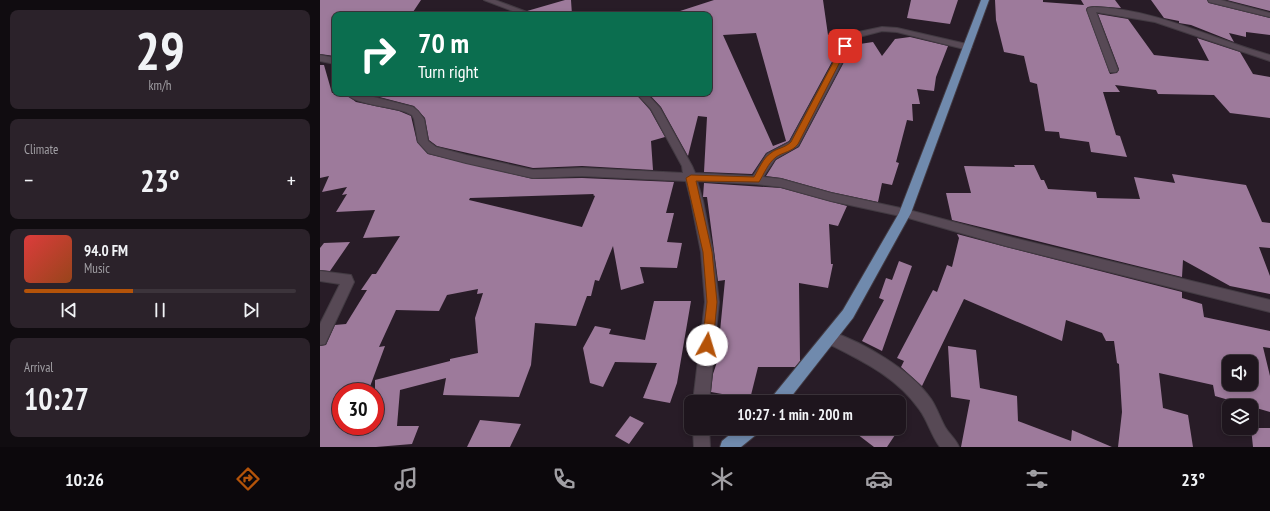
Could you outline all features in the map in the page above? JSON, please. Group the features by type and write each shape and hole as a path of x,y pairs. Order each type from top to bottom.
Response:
{"main road":[{"path":"783,395 848,314 905,213 985,0"},
{"path":"728,447 743,435"}],"street":[{"path":"488,0 522,12"},
{"path":"1212,0 1270,15"},
{"path":"1113,70 1088,8 1158,19 1177,25 1223,44 1270,58"},
{"path":"756,180 769,159 774,154 789,148 794,144 845,46 852,36 882,29 897,30 968,47"},
{"path":"320,58 332,60"},
{"path":"355,96 400,107 414,113 419,120 423,142 432,150 466,159 533,174 582,172 756,180 781,183 905,213 1006,241 1270,306"},
{"path":"644,96 654,108 668,130 687,166 707,252 712,302 702,395"},
{"path":"320,276 346,279 348,282 320,339"},
{"path":"830,337 892,370 909,385 926,405 944,441 951,447"},
{"path":"701,435 702,447"}],"building":[{"path":"320,0 421,0 413,12 332,12 332,56 320,54"},
{"path":"565,0 571,0 572,12 527,11"},
{"path":"714,0 823,0 828,35 837,35 840,47 789,141 766,153 752,174 704,172 707,117 698,116 688,156 661,107 651,96 712,96 712,12 677,12","holes":["756,33 786,141 773,146 723,35"]},
{"path":"911,0 958,0 950,24 907,18"},
{"path":"995,0 1043,0 1043,2 1084,5 1081,0 1115,0 1121,8 1094,6 1086,9 1110,74 1117,73 1119,69 1098,14 1128,19 1154,55 1209,61 1197,38 1240,52 1253,74 1270,77 1270,118 1230,113 1214,95 1158,94 1156,90 1115,85 1120,92 1103,92 1116,135 1120,136 1127,157 1091,152 1089,142 1060,138 1059,132 1045,131 1037,84 1030,82 1024,56 1004,52 996,20"},
{"path":"1151,0 1207,0 1209,3 1270,18 1270,35 1246,32 1246,37 1229,33 1234,42 1191,25 1164,18"},
{"path":"1227,0 1270,0 1270,11"},
{"path":"910,37 948,46 936,77 934,91 917,89 920,104 912,104 913,121 907,120 896,162 899,163 892,185 882,183 878,202 831,192 781,178 766,176 776,160 799,147 853,45 873,42 882,56 895,39"},
{"path":"320,65 324,65 332,96 348,96 356,102 399,111 411,116 417,142 428,154 533,179 582,178 674,182 666,213 674,213 667,242 682,243 677,268 640,267 644,283 621,290 613,246 599,281 595,280 591,296 587,296 576,326 535,323 531,365 519,397 443,395 446,378 400,390 397,426 419,426 412,444 376,447 320,447 320,346 326,345 335,325 346,324 367,290 361,290 372,274 376,274 400,236 363,238 375,210 336,212 347,194 342,195 347,187 322,192 329,176 320,178","holes":["594,194 593,195 595,196 582,227 469,200 470,198","478,289 477,294 483,293 475,318 478,353 450,359 450,361 375,380 375,383 384,383 384,435 332,435 332,383 371,383 385,346 379,347 396,310 439,311 447,295"]},
{"path":"376,96 638,96 650,110 665,137 651,141 653,170 582,166 533,168 437,146 429,140 425,118 414,106"},
{"path":"1014,165 1034,165 1041,180 1044,180 1048,189 1096,192 1097,198 1140,199 1134,177 1175,183 1172,174 1246,185 1262,222 1270,223 1270,248 1259,247 1270,276 1270,294 1230,286 1183,260 1182,277 952,220 946,193 971,193 964,166 1015,167"},
{"path":"704,183 781,188 847,206 838,226 829,224 831,264 833,264 828,288 799,283 800,361 795,367 758,367 751,395 728,395 711,392 713,374 717,362 725,280 718,281 707,197 703,197"},
{"path":"957,234 1182,292 1182,298 1202,304 1204,317 1270,331 1270,348 1263,347 1270,376 1270,412 1258,409 1258,399 1225,399 1215,396 1213,385 1159,373 1163,408 1188,415 1193,447 1118,447 1122,412 1119,364 1117,363 1114,341 1106,341 1102,333 1066,320 1062,341 964,299 922,386 901,367 904,361 897,358 933,290 937,292 947,265 952,267 959,238"},
{"path":"350,242 330,271 320,270 320,248 324,243"},
{"path":"899,261 912,266 882,351 862,341 884,300 879,298 886,278 892,280"},
{"path":"654,301 691,301 677,383 670,403 643,398 657,363 615,362 603,387 590,383 583,348 595,326 611,329 609,334 645,340"},
{"path":"948,346 976,350 980,388 1017,396 1018,421 1071,441 1072,430 1112,447 961,447 970,400 951,397"},
{"path":"630,416 644,423 629,444 615,436"},
{"path":"480,420 521,424 510,447 467,447"},
{"path":"1258,428 1270,428 1270,447 1253,447 1252,435 1258,435"},
{"path":"858,435 895,435 887,447 874,447"}],"route":[{"path":"707,345 712,302 707,252 691,178 756,180 764,165 774,154 789,148 794,144 845,46"}]}
